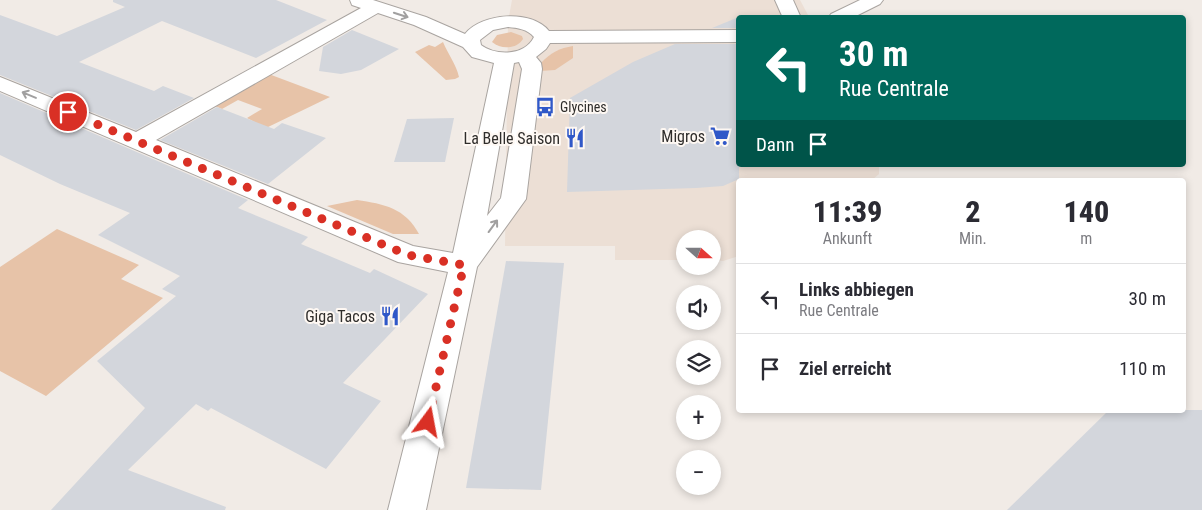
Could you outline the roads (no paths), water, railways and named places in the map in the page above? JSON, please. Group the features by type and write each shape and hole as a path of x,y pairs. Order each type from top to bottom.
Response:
{"street":[{"path":"354,0 420,22 471,44 474,50 481,54 514,57 531,63 532,69 513,198 464,265"},
{"path":"784,0 791,15"},
{"path":"843,15 874,0"},
{"path":"137,141 376,7"},
{"path":"471,44 473,36 480,29 509,15 536,28 542,37"},
{"path":"542,37 736,36"},
{"path":"514,57 538,48 542,37"},
{"path":"407,510 514,57"},
{"path":"0,83 408,255 464,265"}],"place":[{"name":"Glycines","path":"545,107"},
{"name":"Migros","path":"720,136"},
{"name":"La Belle Saison","path":"575,138"},
{"name":"Giga Tacos","path":"390,316"}]}
